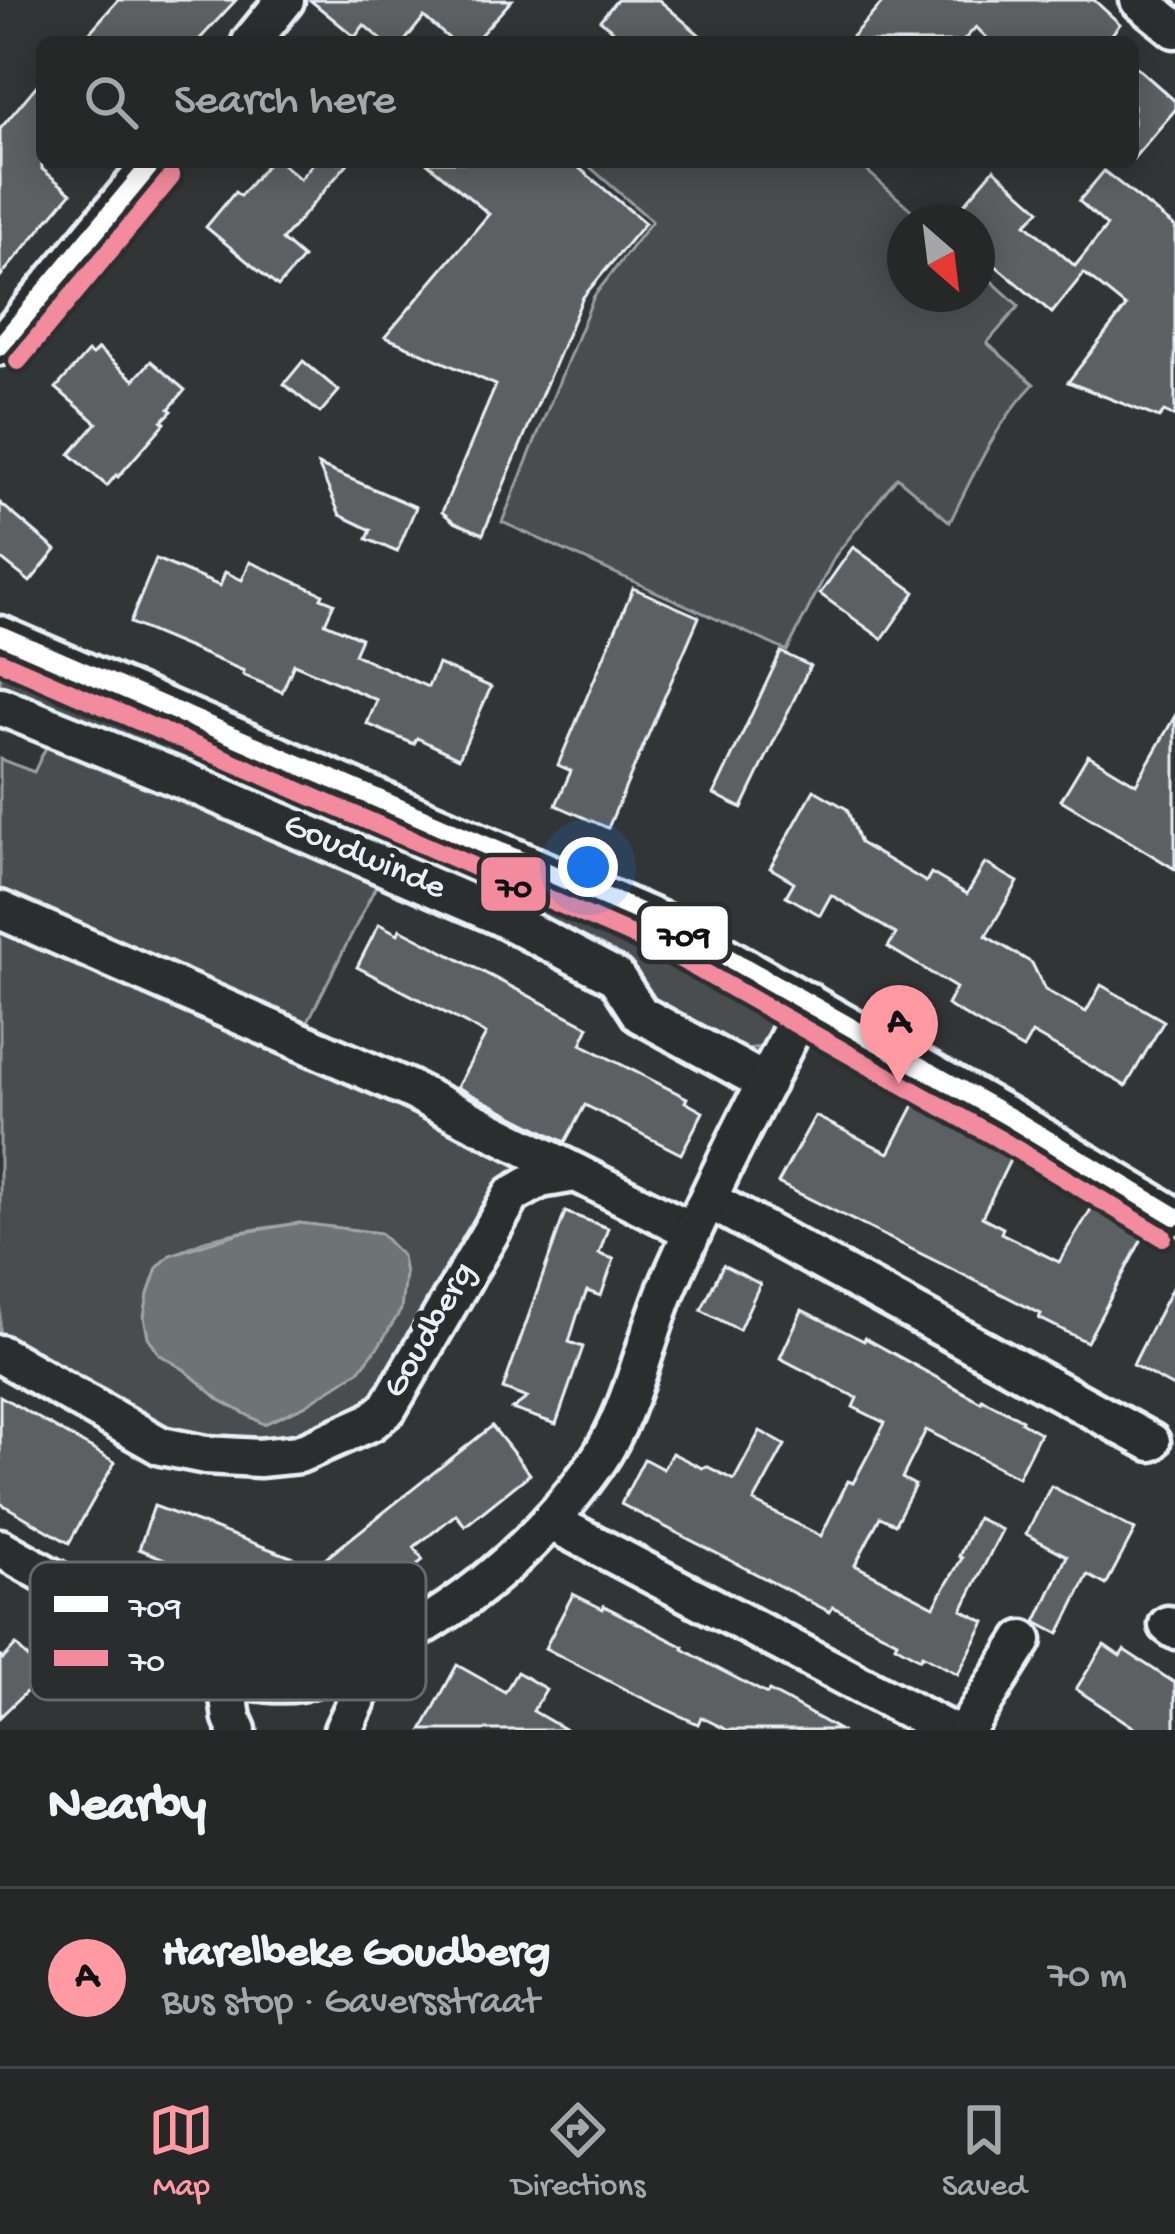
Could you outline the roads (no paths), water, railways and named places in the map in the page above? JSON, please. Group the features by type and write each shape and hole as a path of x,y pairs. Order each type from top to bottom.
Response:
{"street":[{"path":"256,36 285,0"},
{"path":"1139,0 1175,29"},
{"path":"0,346 148,168"},
{"path":"0,635 672,926 1175,1216"},
{"name":"Goudwinde","path":"0,706 499,916 616,977 640,1015 766,1083"},
{"path":"0,910 409,1089 575,1173 700,1216 1151,1442"},
{"path":"426,1625 465,1600 516,1556 597,1462 623,1412 655,1318 700,1216 807,1001"},
{"name":"Goudberg","path":"0,1354 161,1446 206,1455 299,1454 371,1422 388,1408 512,1195 540,1179 575,1173"},
{"path":"550,1521 947,1730"},
{"path":"0,1548 30,1565"},
{"path":"966,1730 1022,1640"},
{"path":"229,1700 237,1730"},
{"path":"343,1730 357,1700"}],"place":[{"name":"Harelbeke Goudberg","path":"899,1084"}]}
